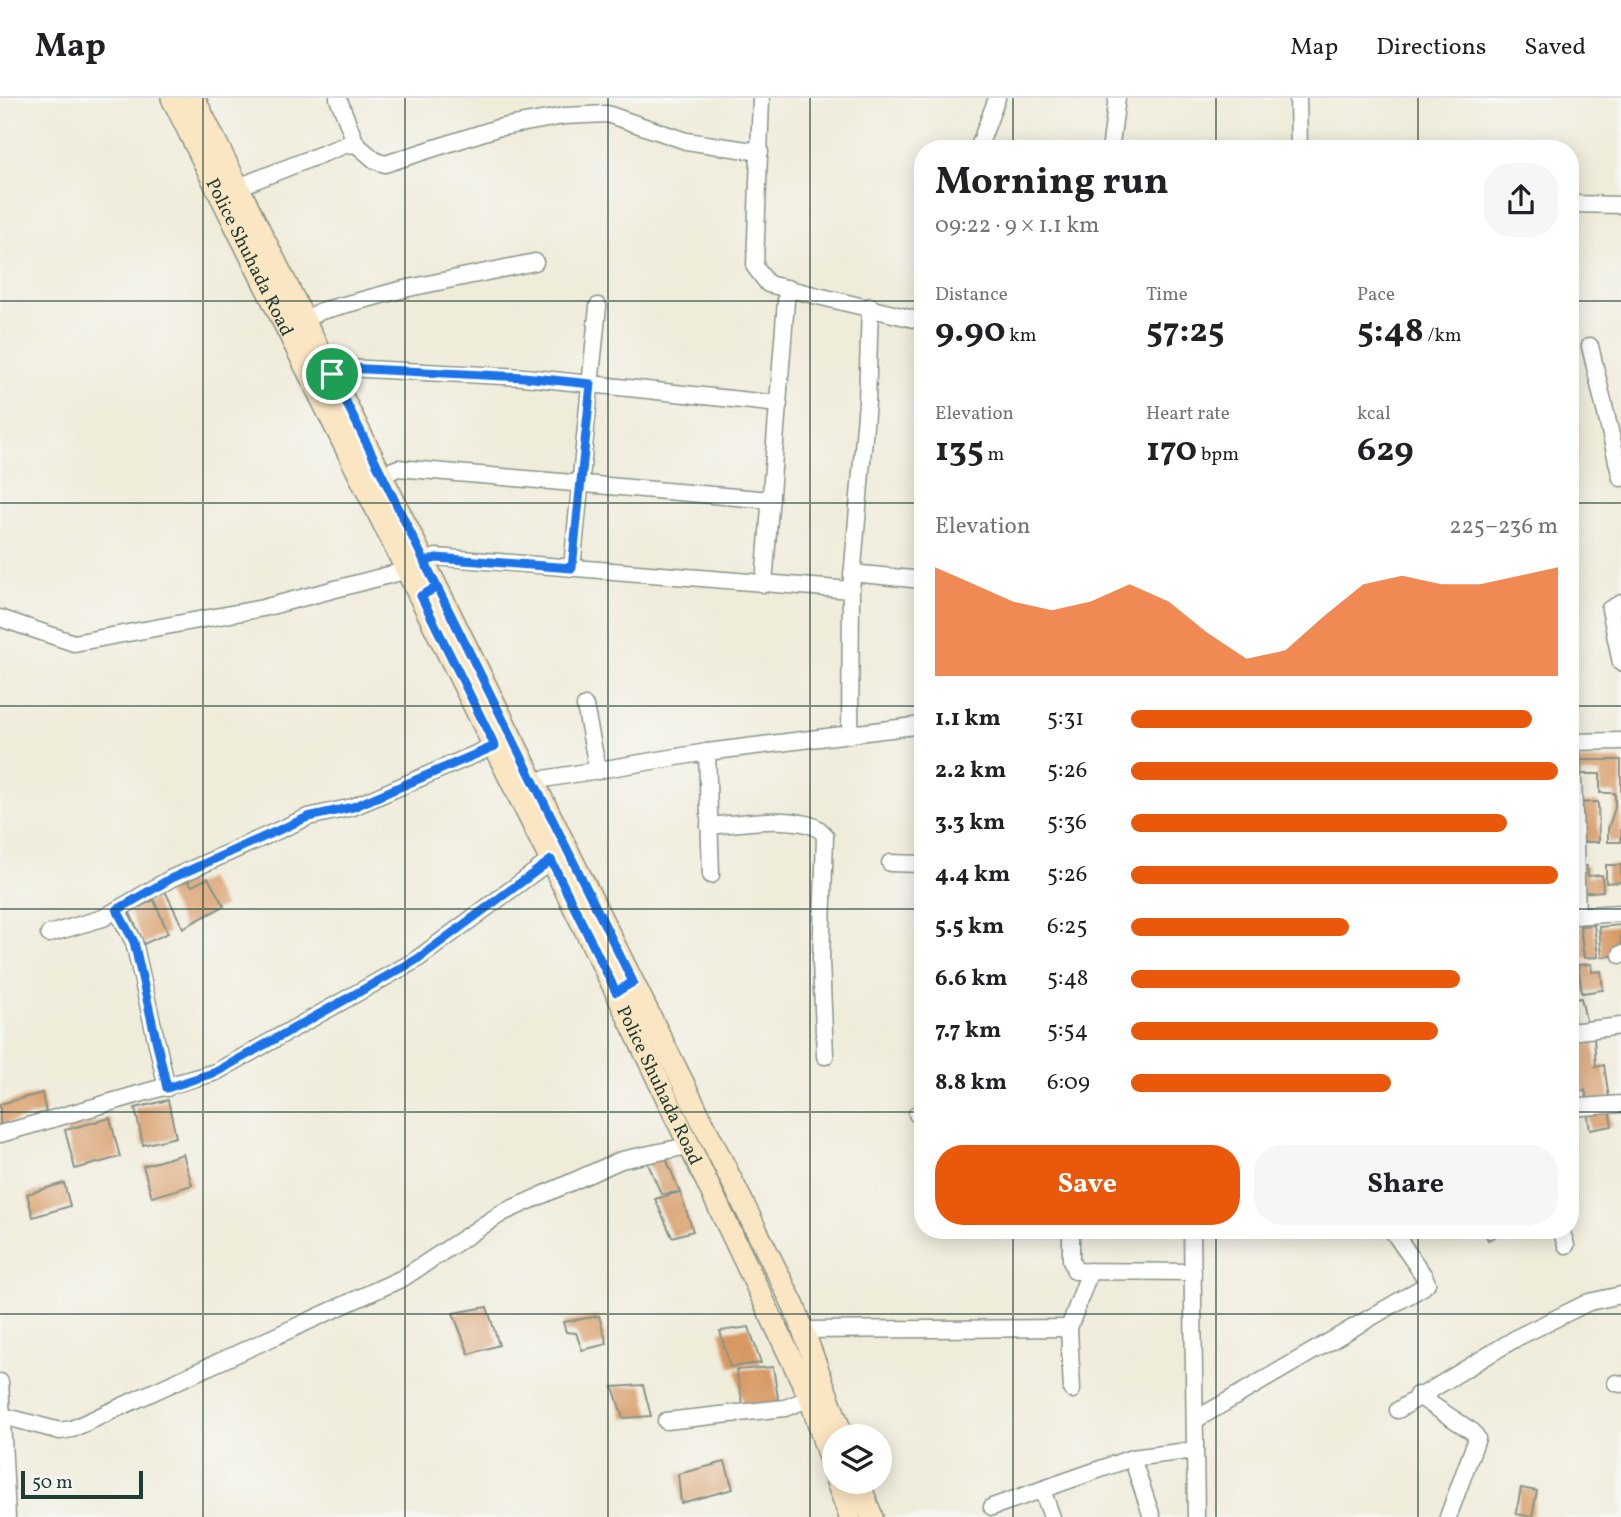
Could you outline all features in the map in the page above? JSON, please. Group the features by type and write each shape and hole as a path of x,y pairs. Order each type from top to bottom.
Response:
{"main road":[{"name":"Police Shuhada Road","path":"172,98 429,592 532,781 624,987 688,1146 835,1424"},
{"name":"Police Shuhada Road","path":"194,98 382,475 416,566"},
{"name":"Police Shuhada Road","path":"429,592 495,746 551,860 624,987 803,1330 824,1424"},
{"path":"841,1494 850,1517"},
{"path":"863,1494 872,1517"}],"street":[{"path":"338,98 356,144 376,162 385,164 498,128 564,117 607,114 686,141 760,152"},
{"path":"761,98 755,267 768,284 870,306 914,319"},
{"path":"981,140 997,98"},
{"path":"1111,140 1117,98"},
{"path":"1298,98 1298,140"},
{"path":"237,187 345,145 356,144"},
{"path":"1579,204 1621,205"},
{"path":"305,320 321,312 404,289 535,262"},
{"path":"764,584 787,288"},
{"path":"572,568 598,306"},
{"path":"850,735 851,590 867,402 870,306"},
{"path":"1590,346 1621,478"},
{"path":"332,374 346,368 524,377 779,404"},
{"path":"382,475 398,467 771,500"},
{"path":"0,618 74,643 263,608 416,566 436,558 851,590"},
{"path":"852,573 914,579"},
{"path":"1621,603 1610,609 1621,663"},
{"path":"585,706 598,771"},
{"path":"532,781 707,752 914,726"},
{"path":"1579,742 1621,741"},
{"path":"49,934 103,918 170,879 308,817 353,807 495,746"},
{"path":"707,752 710,875"},
{"path":"709,826 789,821 811,824 821,829 825,836 821,961 825,1056"},
{"path":"0,1134 216,1072 416,960 551,860"},
{"path":"890,863 914,864"},
{"path":"117,910 134,942 167,1088"},
{"path":"1579,916 1621,913"},
{"path":"1579,1031 1621,1026"},
{"path":"1579,1107 1621,1104"},
{"path":"3,1416 60,1431 72,1429 403,1278 502,1213 621,1160 688,1146"},
{"path":"1070,1239 1072,1267 1075,1271 1193,1272"},
{"path":"1192,1239 1196,1517"},
{"path":"1195,1420 1423,1287 1427,1283 1424,1276 1398,1239"},
{"path":"1072,1390 1069,1328 1090,1271"},
{"path":"1398,1410 1417,1395 1518,1337 1589,1301 1621,1295"},
{"path":"803,1330 1069,1328"},
{"path":"1,1391 7,1517"},
{"path":"666,1421 785,1408 818,1394"},
{"path":"1417,1395 1473,1432 1477,1438 1448,1517"},
{"path":"992,1507 1132,1458 1195,1450"},
{"path":"1132,1458 1152,1517"},
{"path":"1042,1490 1052,1517"}],"building":[{"path":"1579,760 1621,760 1621,842 1608,842 1608,829 1615,808 1615,793 1600,793 1600,774 1579,774"},
{"path":"1598,802 1599,842 1582,842 1579,803"},
{"path":"1606,865 1621,865 1621,882 1606,883"},
{"path":"1587,866 1588,876 1602,875 1603,891 1579,893 1579,867"},
{"path":"208,878 224,906 183,928 165,891 187,880 192,886"},
{"path":"154,900 168,933 144,944 129,911"},
{"path":"1594,925 1598,957 1584,958 1580,926"},
{"path":"1621,925 1621,955 1602,957 1599,927"},
{"path":"1591,964 1592,972 1601,971 1603,990 1582,993 1579,965"},
{"path":"1581,998 1587,1025 1579,1025"},
{"path":"1594,1037 1596,1067 1604,1065 1610,1105 1589,1107 1585,1090 1579,1091 1579,1039"},
{"path":"42,1093 46,1113 0,1125 0,1104"},
{"path":"168,1100 176,1137 143,1145 135,1108"},
{"path":"1609,1108 1612,1126 1590,1130 1587,1111"},
{"path":"110,1118 120,1157 75,1169 65,1130"},
{"path":"183,1154 192,1185 152,1197 143,1166"},
{"path":"665,1156 680,1192 661,1194 646,1159"},
{"path":"64,1183 70,1206 33,1217 27,1194"},
{"path":"680,1192 693,1231 672,1237 655,1199"},
{"path":"487,1307 499,1345 469,1354 453,1313"},
{"path":"599,1316 607,1344 582,1350 576,1333 566,1332 563,1322"},
{"path":"749,1327 761,1363 730,1367 720,1331"},
{"path":"773,1367 779,1404 744,1409 736,1370"},
{"path":"643,1385 651,1416 623,1418 613,1387"},
{"path":"725,1462 733,1489 681,1503 678,1474"},
{"path":"1521,1488 1537,1491 1532,1517 1516,1514"}],"route":[{"path":"332,374 346,368 524,377 591,384 572,568 436,558 424,562 437,587 532,781 633,982 616,992 551,860 416,960 216,1072 167,1088 134,942 117,910 170,879 308,817 353,807 495,746 421,596 437,587 424,562 332,374"}]}
